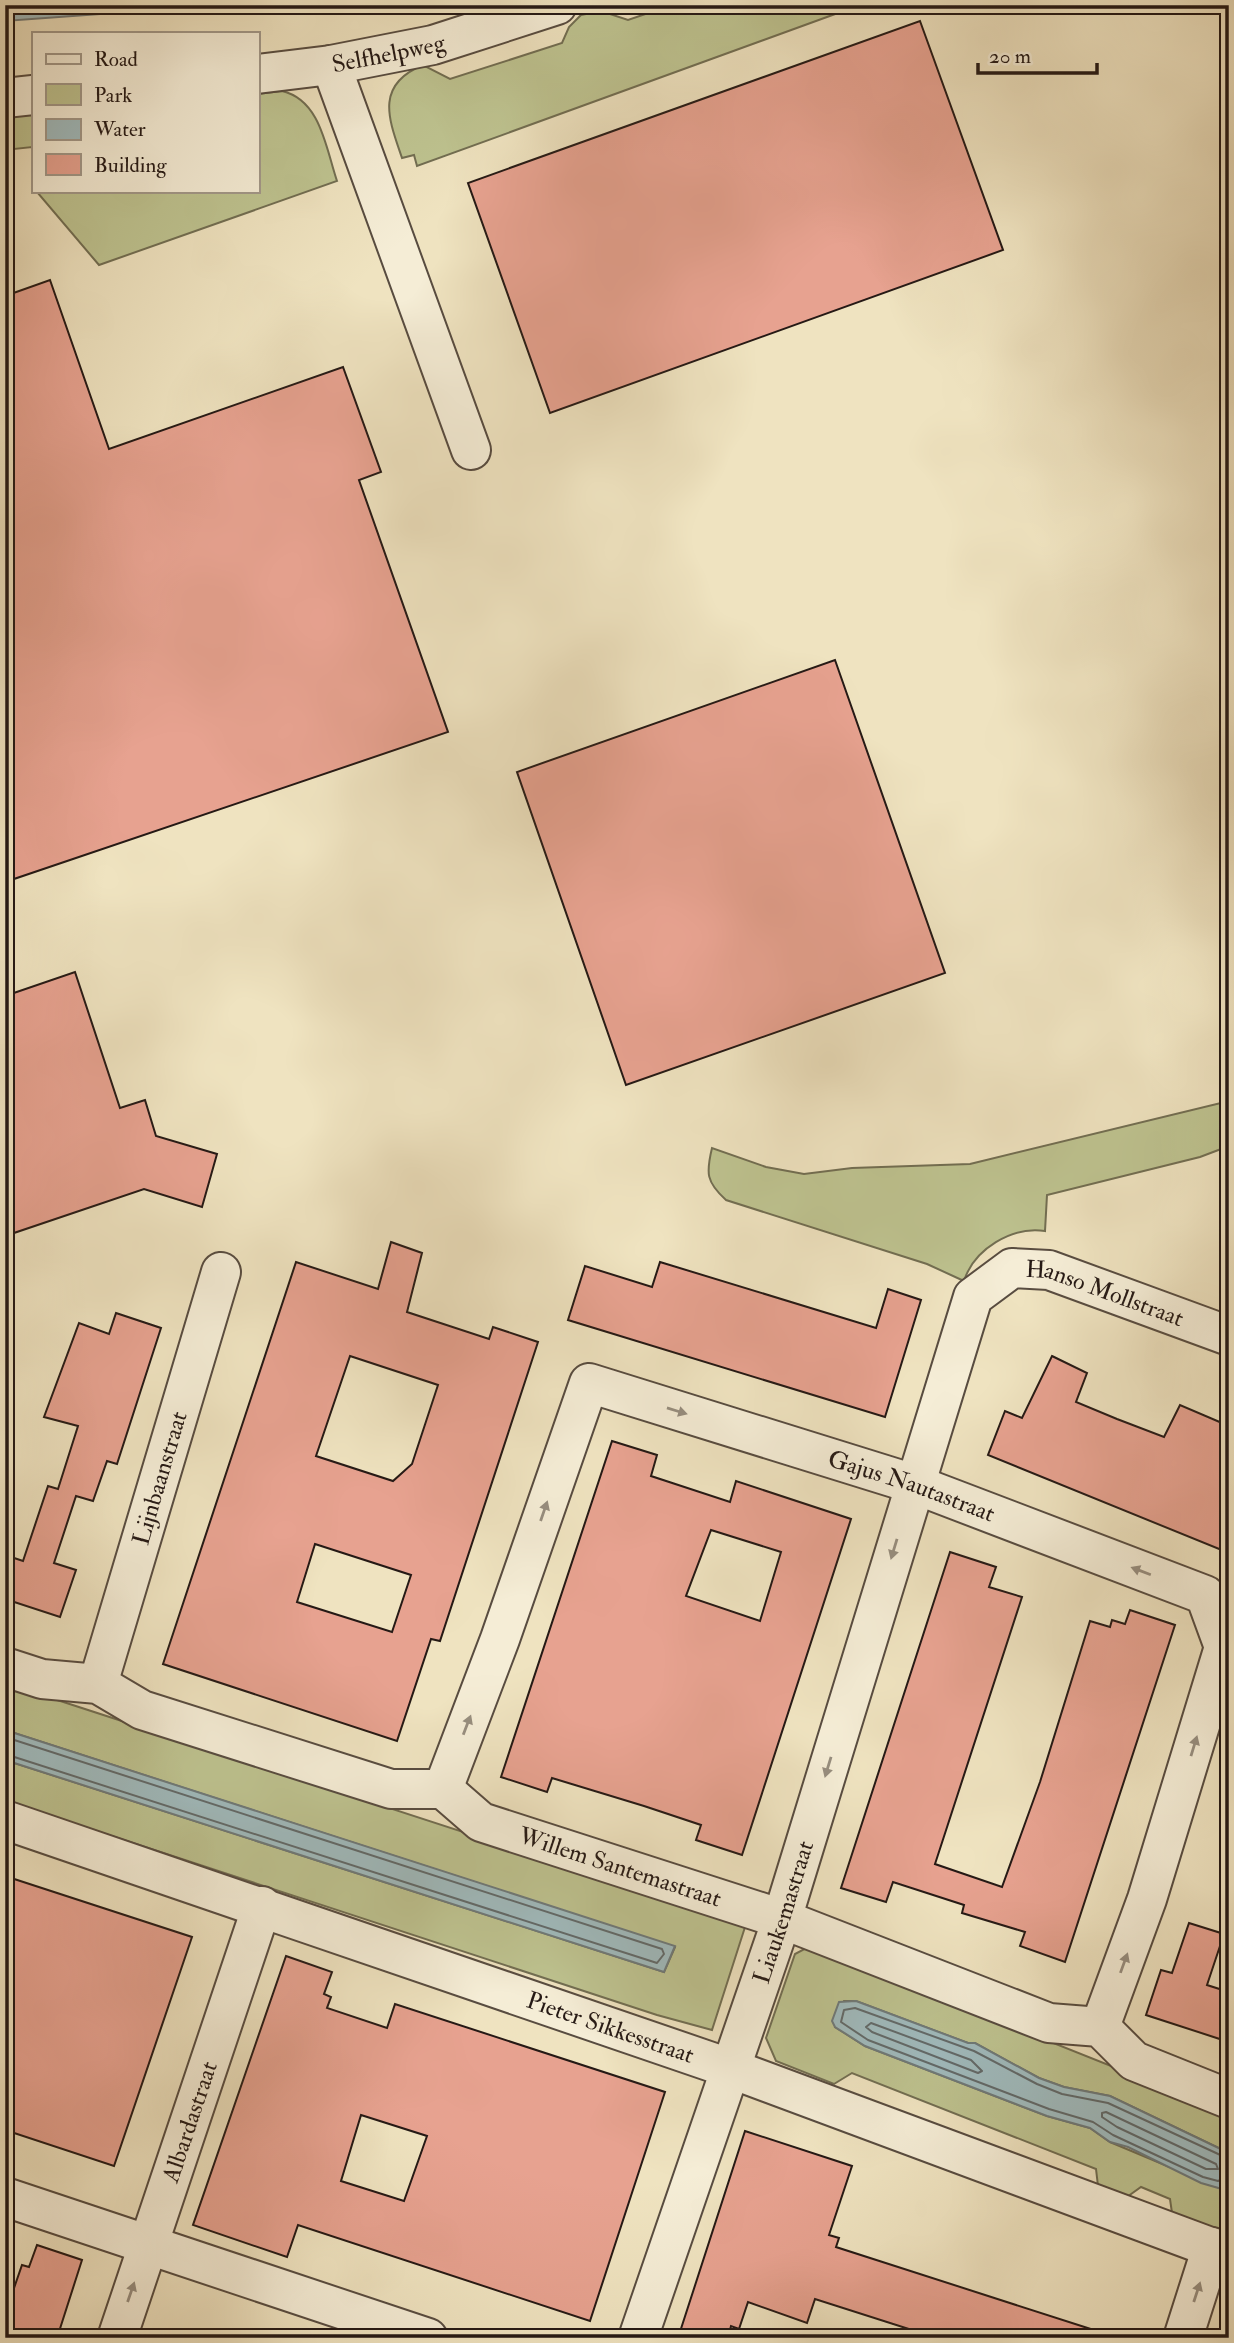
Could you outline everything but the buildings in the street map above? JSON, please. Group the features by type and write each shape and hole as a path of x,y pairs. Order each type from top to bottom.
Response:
{"street":[{"name":"Selfhelpweg","path":"259,74 331,65 433,45 556,5"},
{"path":"331,65 471,450"},
{"path":"5,97 32,95"},
{"name":"Hanso Mollstraat","path":"914,1484 973,1297 1012,1268 1049,1270 1229,1336"},
{"name":"Lijnbaanstraat","path":"98,1684 221,1272"},
{"name":"Gajus Nautastraat","path":"443,1789 500,1639 589,1383 914,1484 1205,1595 1224,1647 1147,1899 1100,2026"},
{"name":"Liaukemastraat","path":"638,2338 782,1919 914,1484"},
{"path":"5,1667 42,1679 98,1684 142,1710 391,1789 443,1789"},
{"name":"Willem Santemastraat","path":"443,1789 481,1822 782,1919 1049,2023 1100,2026"},
{"name":"Pieter Sikkesstraat","path":"5,1820 729,2068 1220,2250 1183,2338"},
{"name":"Albardastraat","path":"117,2338 262,1906"},
{"path":"1100,2026 1134,2061 1229,2099"},
{"path":"5,2197 428,2338"}],"green space":[{"path":"672,5 860,5 417,166 414,155 402,158 389,105 391,93 407,73 423,65 450,79 562,43 569,27 581,15 601,11 628,20"},
{"path":"282,91 306,104 320,127 337,181 99,265 37,192 259,192 259,94"},
{"path":"32,113 32,147 5,150 5,116"},
{"path":"1229,1101 1229,1146 1200,1157 1047,1195 1045,1231 1020,1232 996,1242 976,1259 964,1281 927,1264 726,1200 709,1177 712,1148 766,1167 804,1174 852,1168 970,1164"},
{"path":"5,1683 746,1924 712,2030 657,2015 5,1801 5,1760 664,1972 675,1947 5,1730"},
{"path":"810,1946 1229,2113 1229,2153 1110,2096 1064,2087 1039,2078 975,2043 968,2043 856,2001 844,2001 835,2027 865,2046 1047,2116 1090,2128 1110,2142 1222,2189 1229,2179 1229,2239 1172,2213 1170,2199 1141,2187 1127,2197 1098,2186 1096,2169 852,2073 834,2084 776,2061 766,2038 795,1954"}],"water":[{"path":"5,5 168,5 168,9 5,21"},
{"path":"5,1730 675,1946 664,1972 5,1760"},
{"path":"856,2001 968,2043 975,2043 1039,2078 1064,2087 1110,2096 1229,2153 1229,2179 1222,2189 1201,2183 1128,2147 1110,2142 1090,2128 1047,2116 865,2046 835,2027 832,2021 839,2002"}]}
